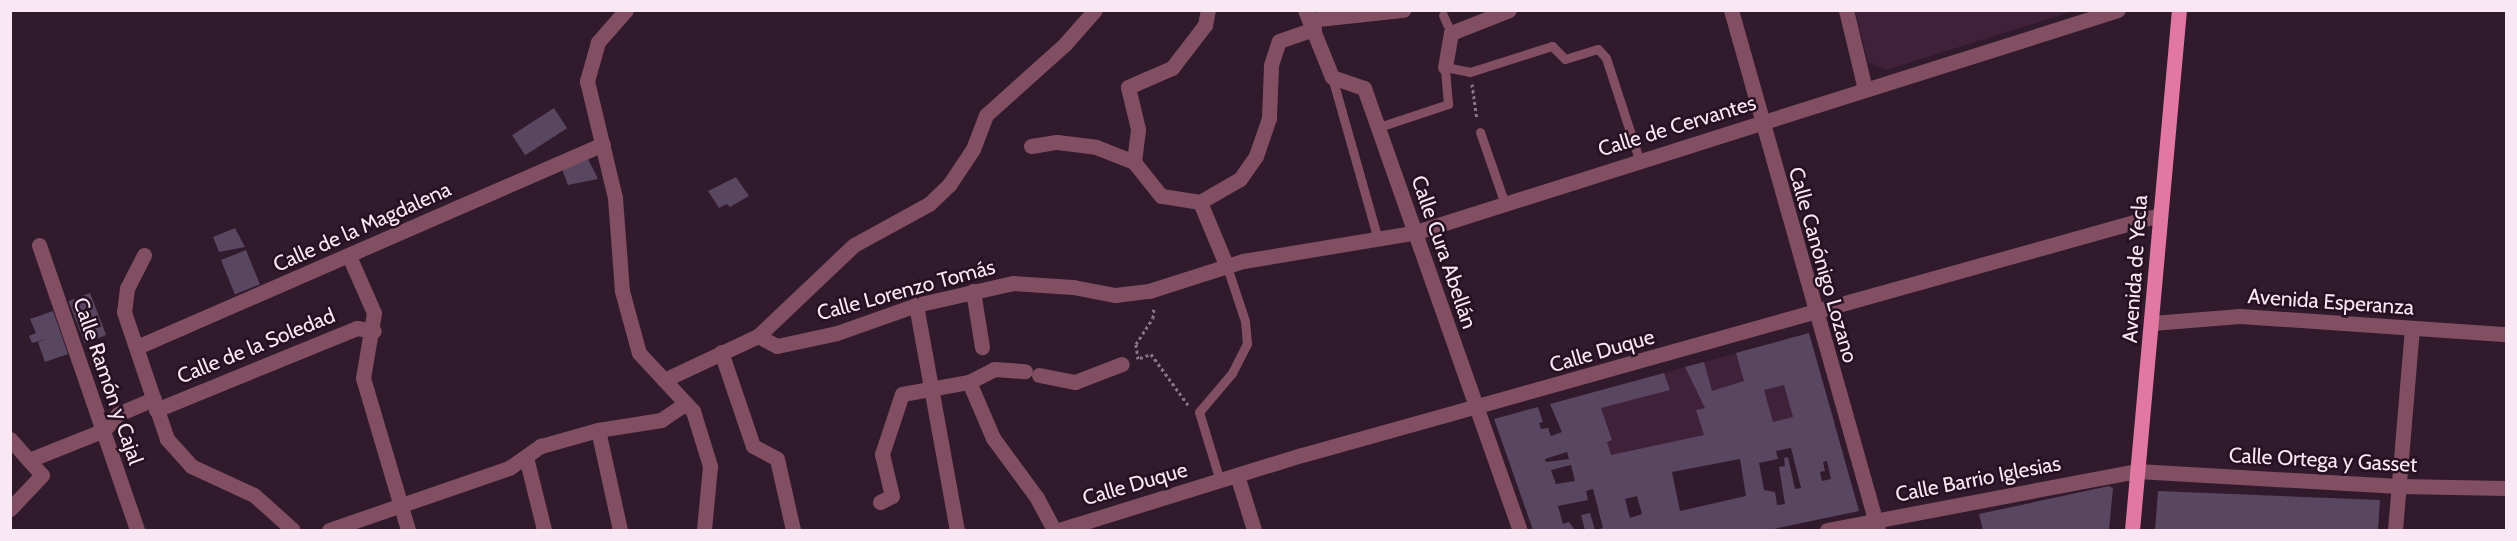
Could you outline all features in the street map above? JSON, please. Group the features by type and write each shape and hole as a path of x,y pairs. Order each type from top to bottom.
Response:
{"main road":[{"name":"Avenida de Yecla","path":"2132,531 2179,10"}],"street":[{"path":"626,10 598,42 587,81 615,198 622,291 639,353 693,411 710,466 704,531"},
{"path":"664,380 758,336 854,245 929,204 949,185 974,149 986,115 1065,44 1095,10"},
{"path":"1134,162 1138,129 1128,87 1172,68 1205,25 1208,10"},
{"path":"1031,146 1057,142 1096,147 1134,162 1161,196 1200,202 1240,179 1256,156 1269,118 1271,65 1279,41 1310,20 1403,10"},
{"path":"1446,67 1451,33 1509,10"},
{"name":"Calle Canónigo Lozano","path":"1731,10 1760,122 1877,525"},
{"path":"1846,10 1865,89"},
{"name":"Calle de Cervantes","path":"1243,261 1413,233 1639,159 2118,10"},
{"path":"1310,20 1332,77"},
{"name":"Calle Cura Abellán","path":"1332,77 1364,88 1413,233 1478,408 1520,531"},
{"name":"Calle de la Magdalena","path":"137,347 603,144"},
{"path":"1200,202 1227,267"},
{"name":"Calle Duque","path":"1056,531 1237,475 2159,215"},
{"name":"Calle Ramón y Cajal","path":"39,245 137,531"},
{"path":"144,255 127,288 124,312 167,439 191,466 254,495 293,531"},
{"path":"349,256 374,313 374,331 363,378 403,504 408,531"},
{"name":"Calle Lorenzo Tomás","path":"758,336 777,346 837,333 916,305 1013,283 1072,287 1115,295 1149,291 1243,261"},
{"path":"973,291 984,360 994,369 1032,373 1075,382 1119,369 1122,364"},
{"path":"916,305 957,531"},
{"name":"Avenida Esperanza","path":"2152,323 2240,316 2506,334"},
{"name":"Calle de la Soledad","path":"29,460 104,430 118,414 155,404 357,328 374,331"},
{"path":"2395,531 2412,329"},
{"path":"722,352 753,446 777,459 793,531"},
{"path":"880,502 892,496 882,454 902,394 969,382 984,360"},
{"path":"969,382 993,438 1037,498 1056,531"},
{"path":"329,531 509,468 541,446 598,430 661,420 686,404"},
{"path":"598,430 620,531"},
{"path":"10,439 42,475 10,508"},
{"path":"526,457 544,531"},
{"name":"Calle Barrio Iglesias","path":"1827,531 1877,525 2138,471"},
{"name":"Calle Ortega y Gasset","path":"2138,471 2399,486 2506,488"},
{"path":"1237,475 1254,531"}],"lane":[{"path":"1443,15 1451,33"},
{"path":"1379,127 1448,104 1446,67 1470,72 1552,46 1565,59 1598,49 1605,57 1639,159"},
{"path":"1332,77 1378,240"},
{"path":"1480,132 1505,204"},
{"path":"1220,481 1199,412 1232,374 1246,344 1245,321 1227,267"}],"path":[{"path":"1470,72 1480,132"},
{"path":"1140,358 1136,344 1153,318 1149,291"},
{"path":"1122,364 1151,354 1186,404 1199,412"}],"shaded area":[{"path":"1855,10 2074,11 1886,70 1868,62"},
{"path":"1809,333 1835,424 1589,477 1563,401"}],"building":[{"path":"554,108 567,128 525,155 512,135"},
{"path":"587,157 598,179 568,185 562,169"},
{"path":"736,177 749,196 730,207 727,204 719,208 708,191"},
{"path":"235,228 245,247 219,252 213,237"},
{"path":"246,250 260,284 235,294 221,260"},
{"path":"90,293 106,335 85,343 69,301"},
{"path":"53,311 68,354 45,362 38,342 47,339 32,343 29,336 36,333 30,319"},
{"path":"1809,333 1859,511 1769,530 1597,530 1603,528 1593,489 1586,491 1588,500 1558,506 1563,524 1569,522 1575,530 1533,530 1494,419 1538,407 1543,422 1539,423 1541,429 1548,428 1551,436 1562,432 1550,404 1664,373 1670,390 1601,408 1612,440 1607,442 1611,455 1704,435 1696,410 1705,408 1685,367 1704,362 1712,391 1744,381 1736,353","holes":["1784,385 1793,417 1773,422 1764,390","1791,448 1801,488 1795,489 1788,457 1784,458 1785,466 1779,467 1785,504 1777,505 1775,492 1764,490 1759,463 1778,459 1776,451","1567,452 1569,459 1546,462 1545,459","1740,459 1746,496 1680,511 1672,472","1827,461 1831,479 1822,481 1820,472 1825,471 1823,462","1571,465 1575,481 1556,484 1551,470","1637,496 1642,514 1630,518 1625,499"]},
{"path":"2109,486 2113,488 2109,530 1983,530 1979,514"},
{"path":"2158,491 2380,500 2378,530 2155,530"},
{"path":"1590,513 1595,530 1585,530 1581,515"}]}
